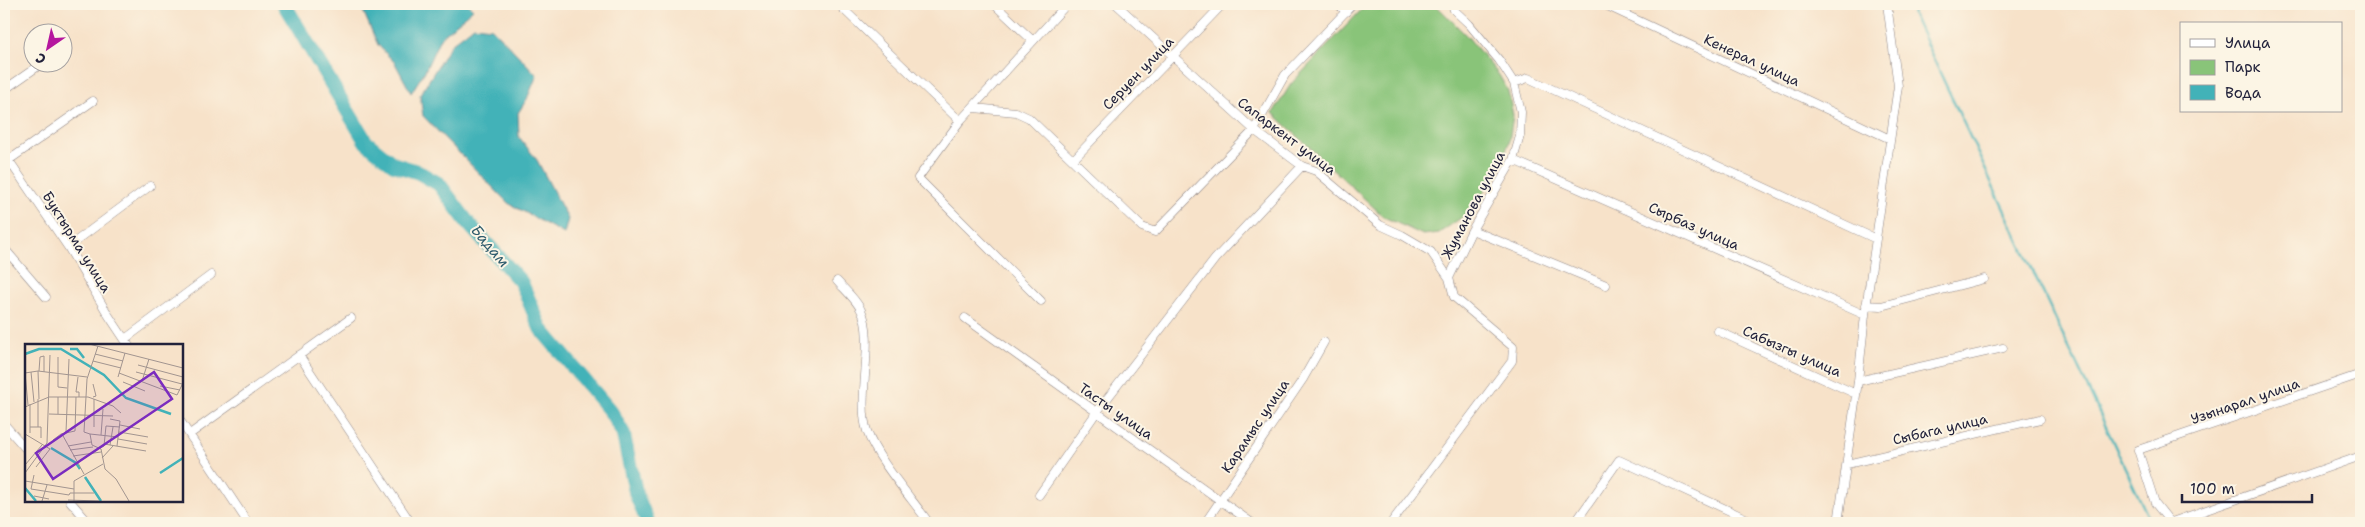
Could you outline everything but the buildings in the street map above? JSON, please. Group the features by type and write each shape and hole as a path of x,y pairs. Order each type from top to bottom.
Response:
{"street":[{"path":"838,4 960,121"},
{"path":"994,4 1033,41"},
{"path":"1041,301 918,178 960,121 974,108 1067,4"},
{"name":"Сапаркент улица","path":"1116,4 1254,130 1302,166 1316,171 1380,225 1431,252 1450,278"},
{"name":"Серуен улица","path":"1073,160 1171,55 1222,4"},
{"path":"1338,4 1346,12"},
{"path":"974,108 1016,112 1029,118 1142,227 1155,232 1254,130 1285,75 1354,4"},
{"name":"Жуманова улица","path":"1391,523 1512,360 1513,347 1454,297 1450,278 1472,230 1513,160 1520,136 1521,112 1514,83 1499,60 1469,24 1454,10 1452,4"},
{"name":"Кенерал улица","path":"1602,4 1890,140"},
{"path":"1838,523 1858,381 1866,305 1898,86 1887,4"},
{"path":"4,90 30,72"},
{"path":"1514,83 1528,78 1876,239"},
{"path":"9,160 93,101"},
{"name":"Буктырма улица","path":"4,153 68,247 127,343"},
{"name":"Сырбаз улица","path":"1513,160 1865,316"},
{"path":"1039,495 1096,412 1215,259 1302,166"},
{"path":"68,247 150,186"},
{"path":"1472,230 1606,286"},
{"path":"4,248 46,297"},
{"path":"127,343 211,275"},
{"path":"1866,305 1882,306 1984,280"},
{"path":"836,281 861,310 866,329 864,408 867,431 875,449 929,523"},
{"path":"190,434 351,318"},
{"name":"Тасты улица","path":"966,318 1252,523"},
{"name":"Сабызгы улица","path":"1718,331 1856,394"},
{"name":"Карамыс улица","path":"1205,523 1302,379 1324,342"},
{"name":"Сабызгы улица","path":"1858,381 2003,348"},
{"path":"299,355 411,523"},
{"name":"Узынарал улица","path":"2170,523 2155,504 2138,450 2361,374"},
{"name":"Сыбага улица","path":"1847,464 2040,419"},
{"path":"182,423 248,523"},
{"path":"4,424 25,449"},
{"path":"2170,523 2361,456"},
{"path":"1575,523 1619,460 1756,523"},
{"path":"71,502 89,523"}],"green space":[{"path":"1367,4 1435,4 1467,36 1499,75 1508,91 1513,115 1509,142 1502,163 1474,209 1439,233 1423,235 1384,217 1273,113 1291,84"}],"water":[{"path":"360,4 468,4 473,9 440,38 425,71 411,93 395,63 378,45"},
{"path":"474,26 492,28 537,75 527,99 518,113 519,137 537,160 568,219 564,234 508,203 423,116 420,95 451,44"}],"waterway":[{"name":"Бадам","path":"284,4 366,142 393,164 418,172 439,184 468,223 521,282 541,329 611,412 623,433 636,494 648,523"},
{"path":"1911,4 1913,15 2151,523"}]}
